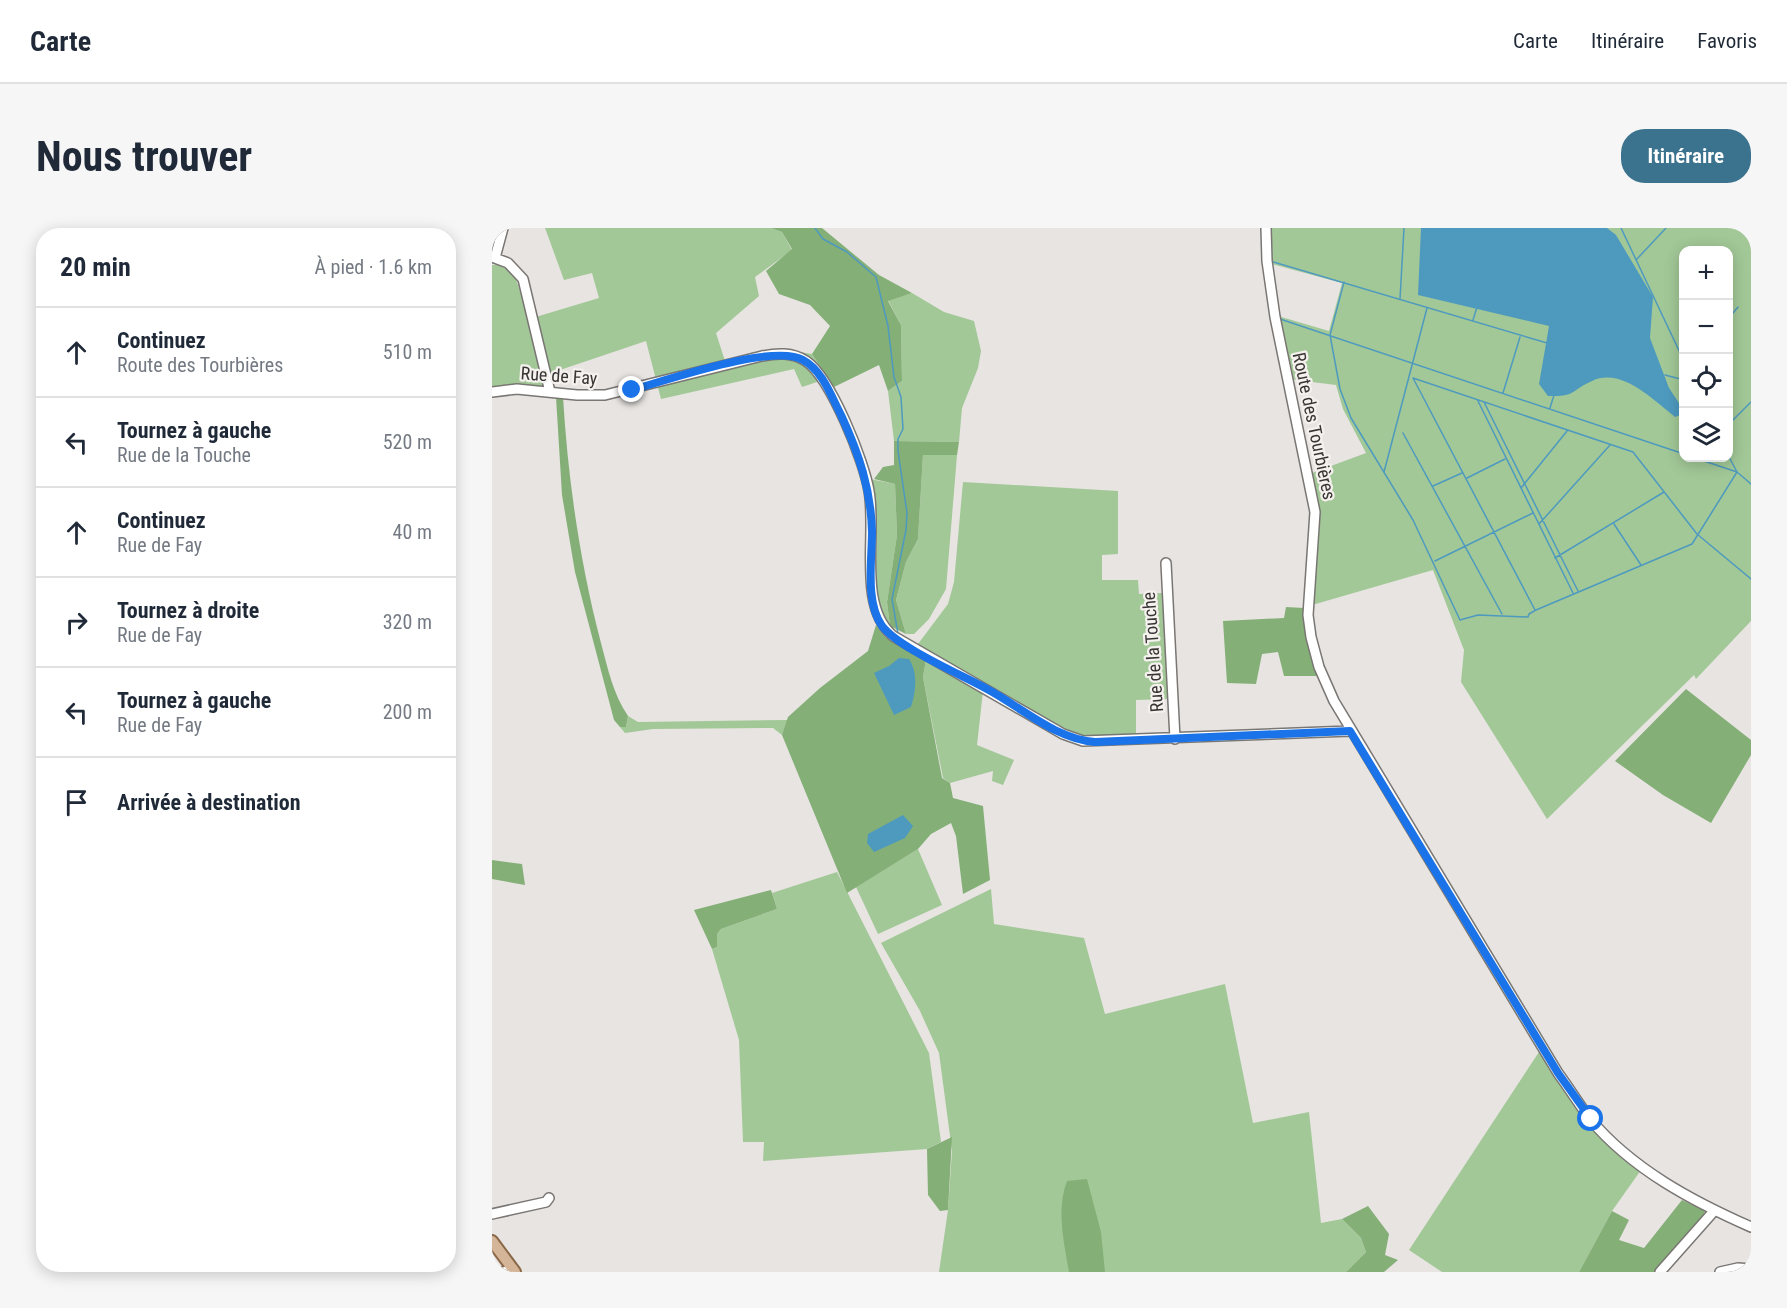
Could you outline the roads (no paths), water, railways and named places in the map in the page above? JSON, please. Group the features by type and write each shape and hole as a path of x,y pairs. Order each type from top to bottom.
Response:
{"main road":[{"path":"492,1241 510,1271"}],"street":[{"path":"503,228 493,257 508,263 523,279 550,392"},
{"name":"Route des Tourbières","path":"1266,228 1267,261 1275,317 1315,512 1308,615 1318,667 1350,731 1558,1073 1591,1119 1625,1154 1693,1201 1751,1227"},
{"name":"Rue de Fay","path":"492,392 517,388 605,395 771,354 788,354 805,361 817,371 829,391 864,473 870,503 872,587 875,612 887,632 1072,738 1095,742 1175,739"},
{"name":"Rue de la Touche","path":"1166,563 1175,739"},
{"path":"1175,739 1350,731"},
{"path":"492,1214 546,1202 549,1198"},
{"path":"1660,1272 1714,1211"},
{"path":"1720,1272 1738,1268 1751,1269"}],"water":[{"path":"1421,228 1607,228 1616,235 1653,297 1650,338 1669,388 1679,403 1679,416 1675,417 1647,394 1615,378 1592,381 1568,394 1548,396 1539,384 1549,326 1418,295"},
{"path":"899,658 909,659 912,664 915,688 911,707 894,715 874,673"},
{"path":"903,815 913,826 905,838 874,852 867,843 868,834"}],"waterway":[{"path":"815,228 823,239 847,252 876,277 888,326 894,377 901,397 903,429 898,439 898,451 907,513 906,530 892,599 898,634"},
{"path":"1400,299 1404,228"},
{"path":"1621,228 1681,354"},
{"path":"1636,260 1666,228"},
{"path":"1270,261 1547,343"},
{"path":"1344,282 1330,335 1340,389 1351,418 1413,520 1460,620 1478,615 1528,617 1536,610 1692,544 1737,472 1732,462"},
{"path":"1473,320 1477,307"},
{"path":"1733,313 1738,307"},
{"path":"1384,472 1427,308"},
{"path":"1280,319 1679,452"},
{"path":"1503,393 1520,337"},
{"path":"1665,375 1679,379"},
{"path":"1535,610 1413,378 1633,452 1697,534 1751,579"},
{"path":"1550,408 1554,395"},
{"path":"1478,401 1573,593"},
{"path":"1484,402 1578,591"},
{"path":"1733,420 1751,402"},
{"path":"1521,488 1567,431"},
{"path":"1403,433 1502,614"},
{"path":"1539,524 1610,445"},
{"path":"1467,478 1505,459"},
{"path":"1707,462 1737,472 1751,484"},
{"path":"1433,486 1462,473"},
{"path":"1555,558 1664,492"},
{"path":"1435,561 1533,513"},
{"path":"1614,524 1641,565"}]}
